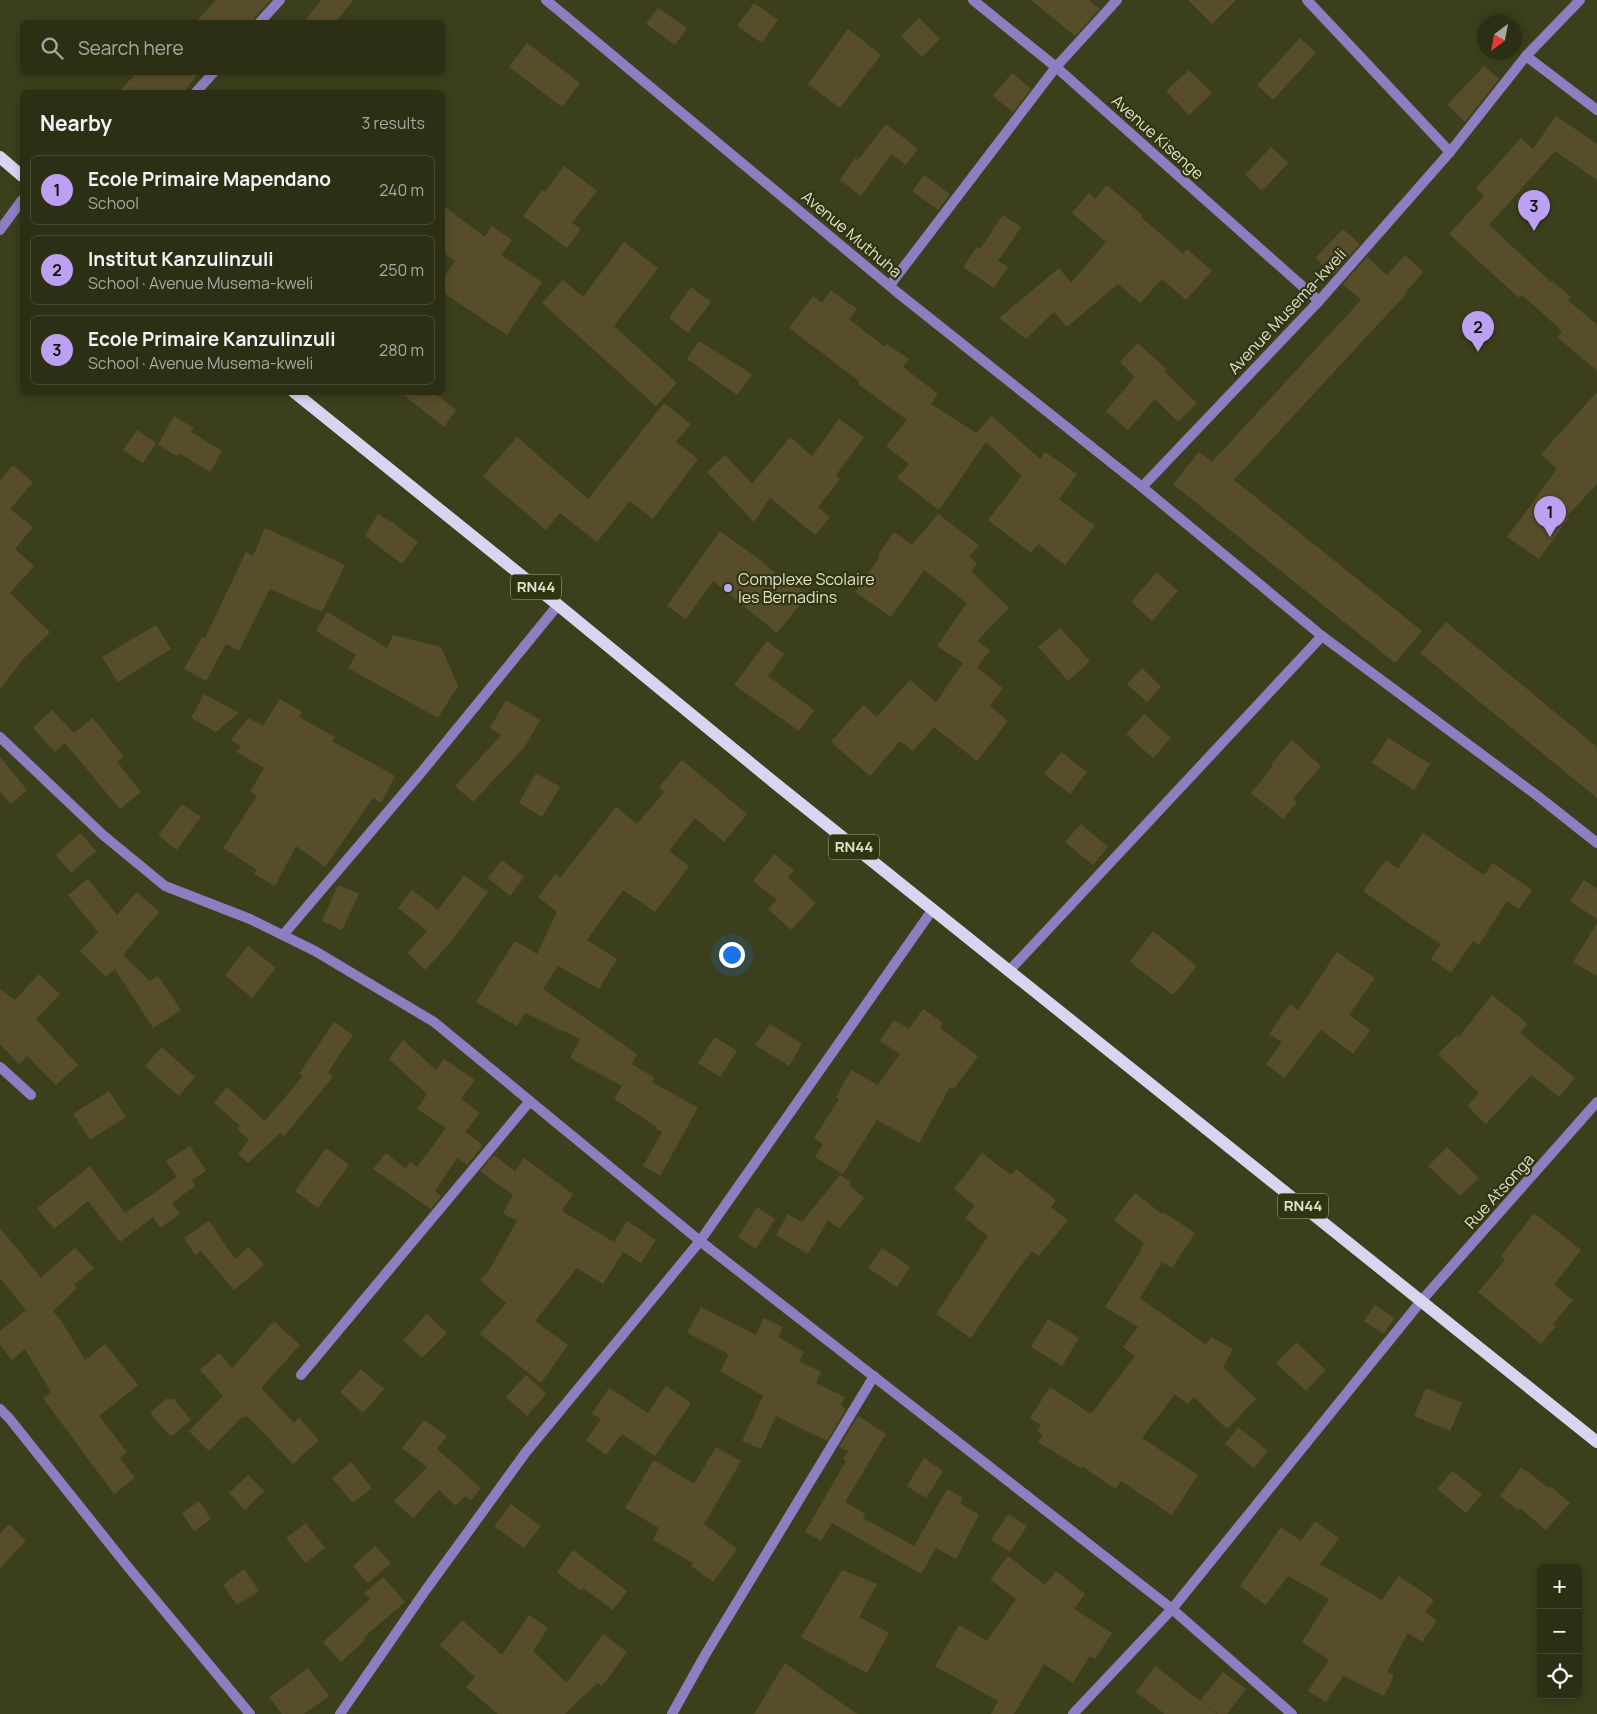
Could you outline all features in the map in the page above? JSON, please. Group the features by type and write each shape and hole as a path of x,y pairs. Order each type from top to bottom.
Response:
{"main road":[{"path":"0,157 20,174"},
{"name":"RN44","path":"298,395 776,784 1597,1442"}],"street":[{"path":"262,20 280,0"},
{"name":"Avenue Muthuha","path":"546,0 898,293 1142,487 1322,636 1539,797 1597,843"},
{"name":"Avenue Kisenge","path":"973,0 1056,67 1319,301"},
{"path":"890,285 1056,67 1117,0"},
{"path":"1306,0 1450,152"},
{"name":"Avenue Musema-kweli","path":"1142,487 1319,301 1450,152 1526,56 1580,0"},
{"path":"1526,56 1597,110"},
{"path":"198,90 211,75"},
{"path":"0,230 20,203"},
{"path":"282,935 420,774 558,605"},
{"path":"1009,971 1322,636"},
{"path":"0,737 103,836 165,886 250,919 315,951 434,1022 700,1241 1172,1609 1292,1714"},
{"path":"340,1714 425,1591 526,1452 700,1241 933,909"},
{"path":"0,1067 31,1095"},
{"path":"301,1375 530,1101"},
{"name":"Rue Atsonga","path":"1073,1714 1172,1609 1422,1300 1597,1102"},
{"path":"672,1714 710,1646 874,1376"},
{"path":"0,1409 250,1714"}],"building":[{"path":"216,0 271,0 254,20 198,20"},
{"path":"321,0 353,0 338,20 306,20"},
{"path":"1031,0 1089,0 1100,9 1075,36"},
{"path":"1188,0 1236,0 1212,24"},
{"path":"754,3 778,20 762,43 737,26"},
{"path":"658,8 687,28 675,45 646,24"},
{"path":"919,18 940,39 922,57 901,36"},
{"path":"848,29 881,55 840,108 808,84"},
{"path":"1300,38 1316,53 1273,100 1257,85"},
{"path":"527,43 580,83 562,107 509,67"},
{"path":"1484,66 1499,79 1465,122 1447,105"},
{"path":"1189,70 1212,93 1189,115 1166,91"},
{"path":"1012,73 1031,89 1013,112 993,96"},
{"path":"134,75 197,75 185,90 121,90"},
{"path":"1556,116 1597,144 1597,180 1555,151 1489,225 1551,282 1571,297 1568,300 1597,325 1597,371 1557,337 1562,331 1522,295 1519,298 1449,234 1484,196 1476,188 1521,138 1533,149"},
{"path":"886,124 918,149 906,165 891,154 861,196 840,180 855,158 858,160"},
{"path":"1271,147 1288,163 1262,191 1245,175"},
{"path":"564,166 597,191 572,223 581,229 567,248 523,216 542,190 545,192"},
{"path":"924,175 950,194 938,210 912,191"},
{"path":"1107,185 1183,254 1187,249 1212,271 1186,300 1162,279 1140,303 1118,284 1067,327 1054,312 1026,339 999,318 1059,268 1071,283 1106,242 1072,213 1089,193 1095,199"},
{"path":"445,207 485,237 492,226 512,240 501,255 542,282 507,335 445,294 445,276 455,261 445,254"},
{"path":"1003,215 1021,227 998,261 1008,267 994,288 963,267 977,247 980,249"},
{"path":"1343,229 1360,244 1333,275 1315,258"},
{"path":"624,242 658,268 614,326 677,383 656,406 542,303 563,280 583,297"},
{"path":"1405,255 1423,272 1407,293 1234,480 1422,631 1395,663 1173,484 1199,452 1212,462 1361,300 1343,284 1367,257 1387,275"},
{"path":"691,287 711,302 688,333 669,318"},
{"path":"831,290 857,309 849,319 885,347 887,344 909,359 903,367 938,394 931,404 976,433 992,416 1040,459 1045,452 1077,474 1059,499 1095,526 1065,565 1038,544 1031,553 988,520 1022,476 986,442 939,510 897,478 909,464 886,446 907,420 858,384 859,381 789,328 813,296 822,303"},
{"path":"699,341 752,374 737,395 687,359"},
{"path":"1138,343 1166,369 1164,371 1197,403 1178,422 1155,399 1128,430 1106,411 1135,377 1120,362"},
{"path":"1597,392 1597,484 1567,516 1569,518 1539,559 1507,537 1557,469 1541,454"},
{"path":"404,395 437,395 456,410 444,427"},
{"path":"664,403 691,424 676,442 698,459 653,519 630,501 597,542 560,513 546,530 483,476 517,437 588,499"},
{"path":"174,416 194,428 191,432 222,451 210,472 179,453 177,456 158,445"},
{"path":"839,419 864,437 836,475 840,479 818,507 830,517 815,535 770,498 754,522 707,472 725,455 752,484 790,437 812,456"},
{"path":"137,430 156,443 143,463 123,450"},
{"path":"13,465 33,482 10,509 33,527 15,549 34,566 10,593 50,632 25,657 0,689 0,481"},
{"path":"378,514 418,542 402,564 365,536"},
{"path":"938,514 979,545 969,557 977,563 971,571 1009,608 977,641 990,650 977,668 1003,688 990,706 1008,721 977,761 934,727 913,751 900,741 870,776 831,742 863,705 877,717 910,680 936,702 963,663 937,646 967,603 924,570 891,617 855,592 894,532 912,545"},
{"path":"265,528 345,565 322,612 270,589 239,651 226,644 206,681 184,669 202,637 205,638 246,552 253,556"},
{"path":"720,531 790,585 792,583 808,595 777,633 713,581 686,619 667,606"},
{"path":"1157,572 1178,591 1152,621 1131,602"},
{"path":"327,612 387,648 393,635 441,647 458,686 438,718 348,668 356,655 316,631"},
{"path":"1446,622 1597,747 1597,798 1420,653"},
{"path":"156,625 171,649 118,682 102,657"},
{"path":"1060,628 1090,661 1068,681 1038,647"},
{"path":"767,641 784,654 768,676 814,710 799,731 734,685"},
{"path":"1142,668 1161,687 1147,702 1127,684"},
{"path":"204,694 239,713 216,732 191,718"},
{"path":"280,699 302,712 299,717 335,737 332,741 395,776 381,803 373,798 325,867 296,846 275,886 254,874 257,870 223,848 257,796 250,792 264,768 237,752 241,746 231,740 248,718 263,726"},
{"path":"506,700 540,720 524,748 473,802 455,786 501,735 490,728"},
{"path":"52,710 74,733 93,718 124,757 117,762 141,792 120,809 65,743 55,752 33,728"},
{"path":"1144,714 1171,738 1153,758 1126,734"},
{"path":"1388,738 1430,764 1414,790 1372,763"},
{"path":"1292,740 1321,766 1293,799 1297,802 1283,819 1251,793 1273,766 1271,764"},
{"path":"1061,752 1087,772 1070,794 1044,774"},
{"path":"0,757 27,790 11,804 0,792"},
{"path":"682,760 747,814 724,842 695,818 669,851 689,866 655,912 623,890 587,940 617,959 599,989 558,966 543,989 637,1054 632,1064 655,1078 652,1082 698,1108 660,1176 643,1166 662,1132 614,1099 622,1086 570,1058 580,1039 525,1013 517,1026 476,1002 515,941 537,954 557,912 538,897 555,874 560,878 616,807 637,824 664,792 659,787"},
{"path":"536,773 560,787 542,817 519,803"},
{"path":"182,804 201,817 177,850 158,835"},
{"path":"1081,824 1108,847 1093,865 1065,842"},
{"path":"80,833 96,851 71,873 56,855"},
{"path":"1423,833 1484,875 1493,863 1532,890 1519,909 1507,901 1479,945 1473,941 1451,973 1431,959 1441,944 1363,891 1386,860 1398,869"},
{"path":"774,854 794,870 788,878 816,903 791,930 768,909 777,900 753,881"},
{"path":"502,860 524,877 510,896 488,878"},
{"path":"464,875 488,892 451,942 425,970 407,953 427,931 398,908 412,890 438,910"},
{"path":"88,879 117,915 137,892 159,912 123,955 150,981 158,976 181,1010 153,1028 115,969 106,977 80,951 98,932 68,895"},
{"path":"1584,880 1597,889 1597,919 1570,901"},
{"path":"338,885 359,894 342,930 322,921"},
{"path":"1597,923 1597,976 1573,962"},
{"path":"1153,931 1197,966 1173,995 1130,962"},
{"path":"248,946 276,968 252,998 225,975"},
{"path":"1337,952 1375,978 1349,1015 1370,1030 1353,1054 1321,1030 1284,1078 1266,1064 1282,1042 1269,1034 1290,1004 1298,1010"},
{"path":"39,974 60,994 36,1019 78,1065 56,1085 27,1056 19,1064 0,1044 0,989 15,1000"},
{"path":"1492,995 1528,1024 1520,1033 1575,1078 1559,1097 1531,1075 1486,1124 1467,1106 1479,1093 1438,1054 1457,1035 1459,1037"},
{"path":"923,1009 943,1023 940,1028 978,1056 954,1089 950,1087 919,1143 877,1120 843,1174 815,1157 823,1144 814,1138 839,1099 836,1097 851,1070 878,1085 900,1054 880,1041 894,1020 909,1029"},
{"path":"334,1022 353,1035 328,1072 333,1077 284,1136 280,1133 248,1163 238,1154 249,1140 237,1129 240,1126 214,1103 227,1087 265,1121 303,1076 299,1074"},
{"path":"770,1024 802,1044 789,1066 755,1045"},
{"path":"715,1037 737,1051 720,1077 698,1063"},
{"path":"403,1040 436,1070 444,1059 475,1080 461,1099 480,1113 465,1132 482,1144 480,1146 482,1147 467,1165 457,1158 435,1191 441,1196 431,1209 373,1169 386,1153 406,1169 410,1162 417,1167 446,1128 417,1109 427,1094 389,1059"},
{"path":"162,1047 195,1077 179,1096 145,1066"},
{"path":"109,1091 126,1117 90,1140 73,1114"},
{"path":"190,1146 206,1171 192,1180 195,1186 172,1203 180,1214 160,1228 153,1217 120,1242 88,1201 54,1229 37,1208 90,1166 125,1213 177,1177 166,1161"},
{"path":"1447,1147 1479,1178 1460,1196 1428,1166"},
{"path":"326,1148 349,1165 318,1208 295,1191"},
{"path":"982,1153 1011,1175 1016,1169 1056,1200 1051,1207 1068,1220 1039,1256 1032,1251 971,1338 936,1314 988,1236 965,1218 975,1206 954,1189"},
{"path":"494,1155 515,1171 524,1158 573,1194 562,1211 614,1242 627,1221 656,1240 641,1263 623,1252 603,1284 577,1268 535,1321 568,1345 541,1383 480,1334 506,1303 480,1280 488,1272 517,1221 503,1213 513,1195 480,1171"},
{"path":"840,1175 851,1182 849,1185 864,1198 839,1229 828,1220 808,1254 776,1235 788,1214 802,1222"},
{"path":"1135,1193 1162,1214 1163,1212 1195,1233 1172,1268 1162,1262 1140,1298 1206,1345 1211,1337 1233,1349 1223,1367 1256,1399 1227,1429 1194,1397 1188,1404 1175,1394 1142,1438 1198,1475 1172,1515 1121,1481 1116,1489 1083,1467 1082,1469 1038,1442 1043,1435 1037,1431 1041,1425 1030,1418 1050,1387 1091,1414 1135,1356 1123,1347 1138,1327 1105,1307 1144,1243 1114,1220"},
{"path":"757,1207 775,1219 756,1249 738,1237"},
{"path":"1534,1213 1581,1250 1554,1285 1573,1300 1553,1324 1556,1326 1541,1344 1478,1292 1505,1260 1501,1256"},
{"path":"209,1221 235,1259 249,1247 264,1265 234,1290 201,1251 195,1255 184,1238"},
{"path":"0,1228 41,1278 75,1248 94,1268 74,1285 77,1288 53,1311 62,1322 85,1360 105,1344 138,1385 99,1416 127,1452 120,1458 135,1478 114,1494 43,1398 51,1392 25,1349 12,1360 0,1345 0,1331 26,1310 0,1278"},
{"path":"882,1248 910,1267 897,1287 868,1268"},
{"path":"1375,1305 1394,1318 1384,1334 1364,1321"},
{"path":"701,1307 756,1335 764,1318 783,1327 778,1337 804,1352 799,1361 821,1372 816,1383 845,1397 841,1405 846,1409 827,1441 776,1416 761,1449 742,1441 763,1396 720,1371 729,1354 687,1333"},
{"path":"427,1314 447,1333 422,1358 403,1340"},
{"path":"1048,1319 1079,1338 1062,1366 1031,1347"},
{"path":"274,1321 300,1345 261,1388 294,1423 299,1418 319,1440 293,1464 247,1416 244,1418 243,1416 209,1451 189,1431 223,1396 200,1370 219,1353 232,1368"},
{"path":"1296,1342 1326,1370 1306,1391 1276,1363"},
{"path":"361,1369 384,1389 363,1413 340,1392"},
{"path":"526,1375 546,1394 527,1416 506,1397"},
{"path":"666,1386 691,1403 655,1456 622,1434 606,1455 586,1440 601,1419 592,1414 609,1388 648,1413"},
{"path":"1426,1388 1462,1403 1450,1431 1414,1416"},
{"path":"166,1399 174,1399 191,1420 172,1436 168,1434 150,1413"},
{"path":"858,1416 886,1434 845,1502 865,1514 863,1518 914,1546 947,1489 963,1498 960,1503 979,1515 956,1559 936,1548 921,1574 832,1523 821,1541 805,1532 846,1461 843,1459 848,1451 839,1447"},
{"path":"424,1420 447,1436 437,1449 481,1488 471,1500 465,1496 456,1506 439,1490 413,1518 394,1501 427,1467 402,1448"},
{"path":"1238,1427 1268,1451 1254,1468 1225,1444"},
{"path":"716,1447 741,1461 704,1524 737,1549 713,1582 691,1566 693,1563 653,1540 659,1528 625,1508 654,1460 694,1484"},
{"path":"924,1458 943,1471 926,1498 907,1486"},
{"path":"351,1462 372,1488 353,1503 332,1478"},
{"path":"1521,1467 1549,1488 1550,1486 1570,1503 1546,1530 1520,1508 1518,1510 1500,1496"},
{"path":"1452,1471 1482,1494 1466,1513 1437,1489"},
{"path":"248,1475 264,1491 245,1510 229,1493"},
{"path":"199,1501 211,1519 194,1531 182,1513"},
{"path":"511,1504 541,1526 524,1548 494,1526"},
{"path":"1008,1514 1027,1526 1010,1552 991,1540"},
{"path":"1315,1521 1339,1538 1320,1564 1382,1600 1399,1576 1434,1600 1425,1612 1437,1621 1422,1642 1408,1633 1387,1672 1394,1676 1384,1696 1343,1676 1326,1702 1308,1691 1329,1660 1302,1642 1329,1599 1288,1576 1266,1605 1240,1586 1281,1527 1301,1541"},
{"path":"306,1523 325,1548 305,1563 286,1538"},
{"path":"9,1524 26,1541 0,1568 0,1534"},
{"path":"375,1546 391,1563 368,1583 353,1566"},
{"path":"573,1550 627,1591 613,1610 583,1588 581,1591 557,1572"},
{"path":"1008,1556 1045,1585 1056,1571 1085,1594 1074,1609 1112,1633 1095,1659 1090,1656 1073,1683 1044,1664 1014,1714 991,1714 998,1701 935,1666 959,1625 987,1641 1016,1599 990,1579"},
{"path":"244,1569 259,1591 237,1605 223,1585"},
{"path":"842,1570 877,1584 859,1617 889,1633 867,1673 801,1637"},
{"path":"383,1577 405,1602 363,1638 365,1640 341,1662 323,1642 370,1599 364,1593"},
{"path":"529,1615 548,1628 533,1651 567,1683 603,1634 627,1652 602,1686 597,1683 565,1714 498,1714 466,1687 475,1677 440,1645 462,1620 502,1655"},
{"path":"785,1663 857,1714 754,1714"},
{"path":"1155,1666 1217,1714 1165,1714 1136,1692"},
{"path":"308,1668 329,1696 304,1714 282,1714 269,1697"},
{"path":"1223,1672 1246,1689 1227,1714 1218,1714 1200,1701"}],"place":[{"name":"Ecole Primaire Kanzulinzuli","path":"1534,231"},
{"name":"Institut Kanzulinzuli","path":"1478,352"},
{"name":"Ecole Primaire Mapendano","path":"1550,537"},
{"name":"Complexe Scolaire les Bernadins","path":"728,588"}]}
